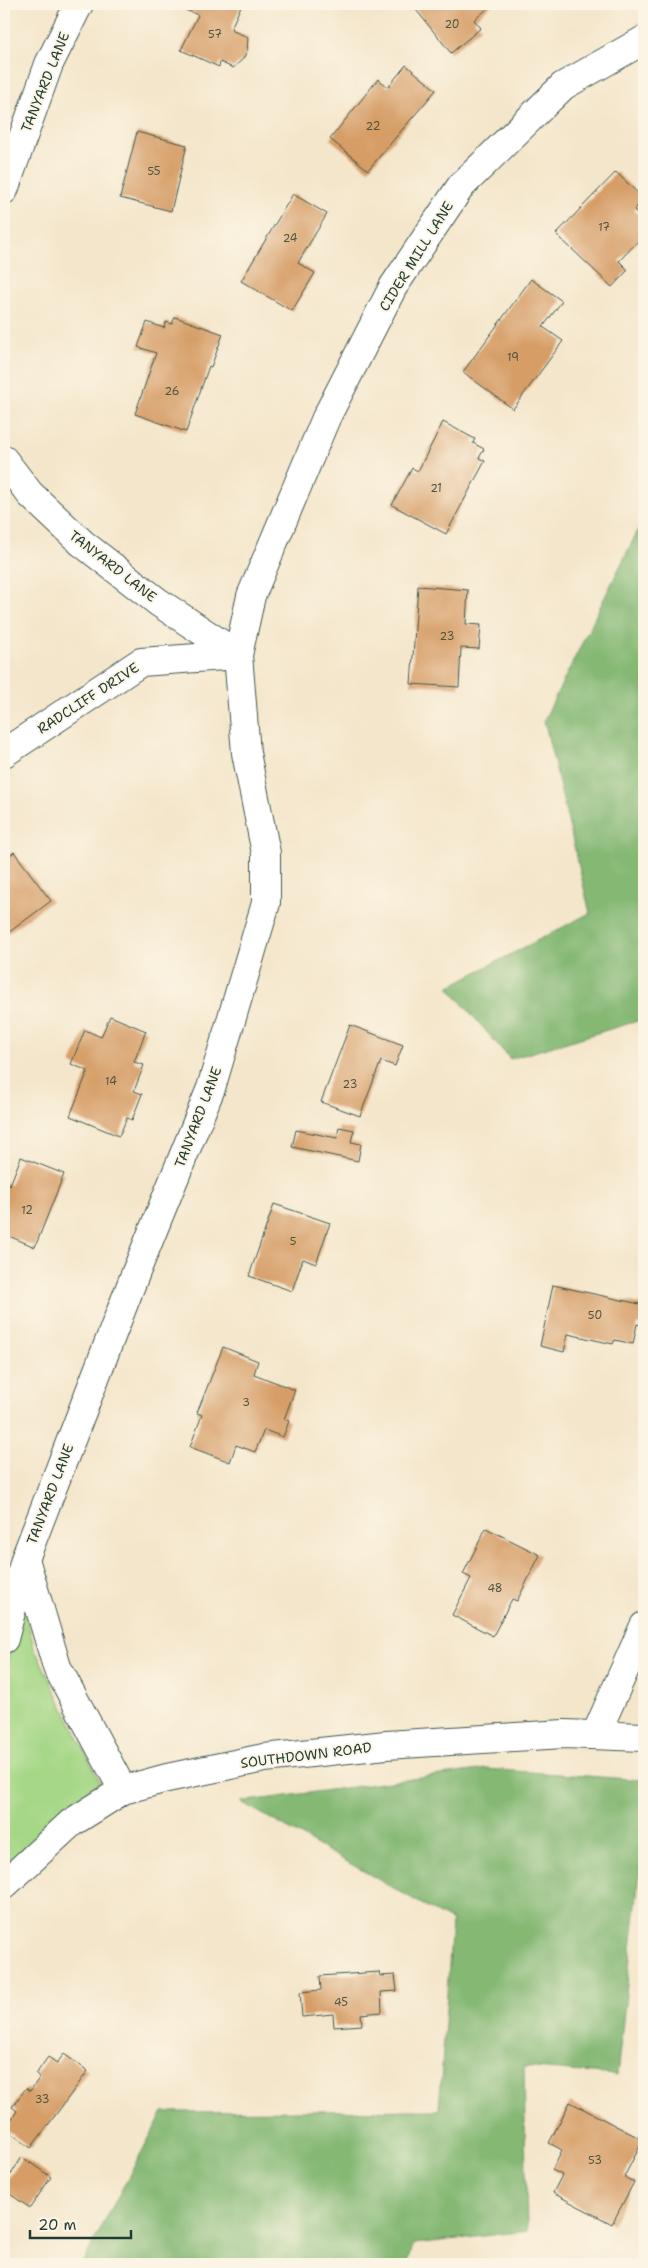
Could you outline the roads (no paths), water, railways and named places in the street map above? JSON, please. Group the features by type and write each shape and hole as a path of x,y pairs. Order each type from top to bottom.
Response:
{"street":[{"name":"TANYARD LANE","path":"4,190 49,64 79,4"},
{"name":"CIDER MILL LANE","path":"251,596 331,409 393,287 461,186 563,86 644,40"},
{"name":"TANYARD LANE","path":"4,460 30,494 82,543 158,602 238,655"},
{"name":"TANYARD LANE","path":"4,1639 25,1559 136,1272 211,1088 266,903 266,853 246,753 238,655 251,596"},
{"name":"RADCLIFF DRIVE","path":"4,753 141,662 238,655"},
{"name":"TANYARD LANE","path":"25,1559 57,1667 123,1790"},
{"path":"596,1734 644,1626"},
{"name":"SOUTHDOWN ROAD","path":"4,1885 71,1823 123,1790 166,1778 264,1758 386,1745 564,1734 644,1737"}]}
